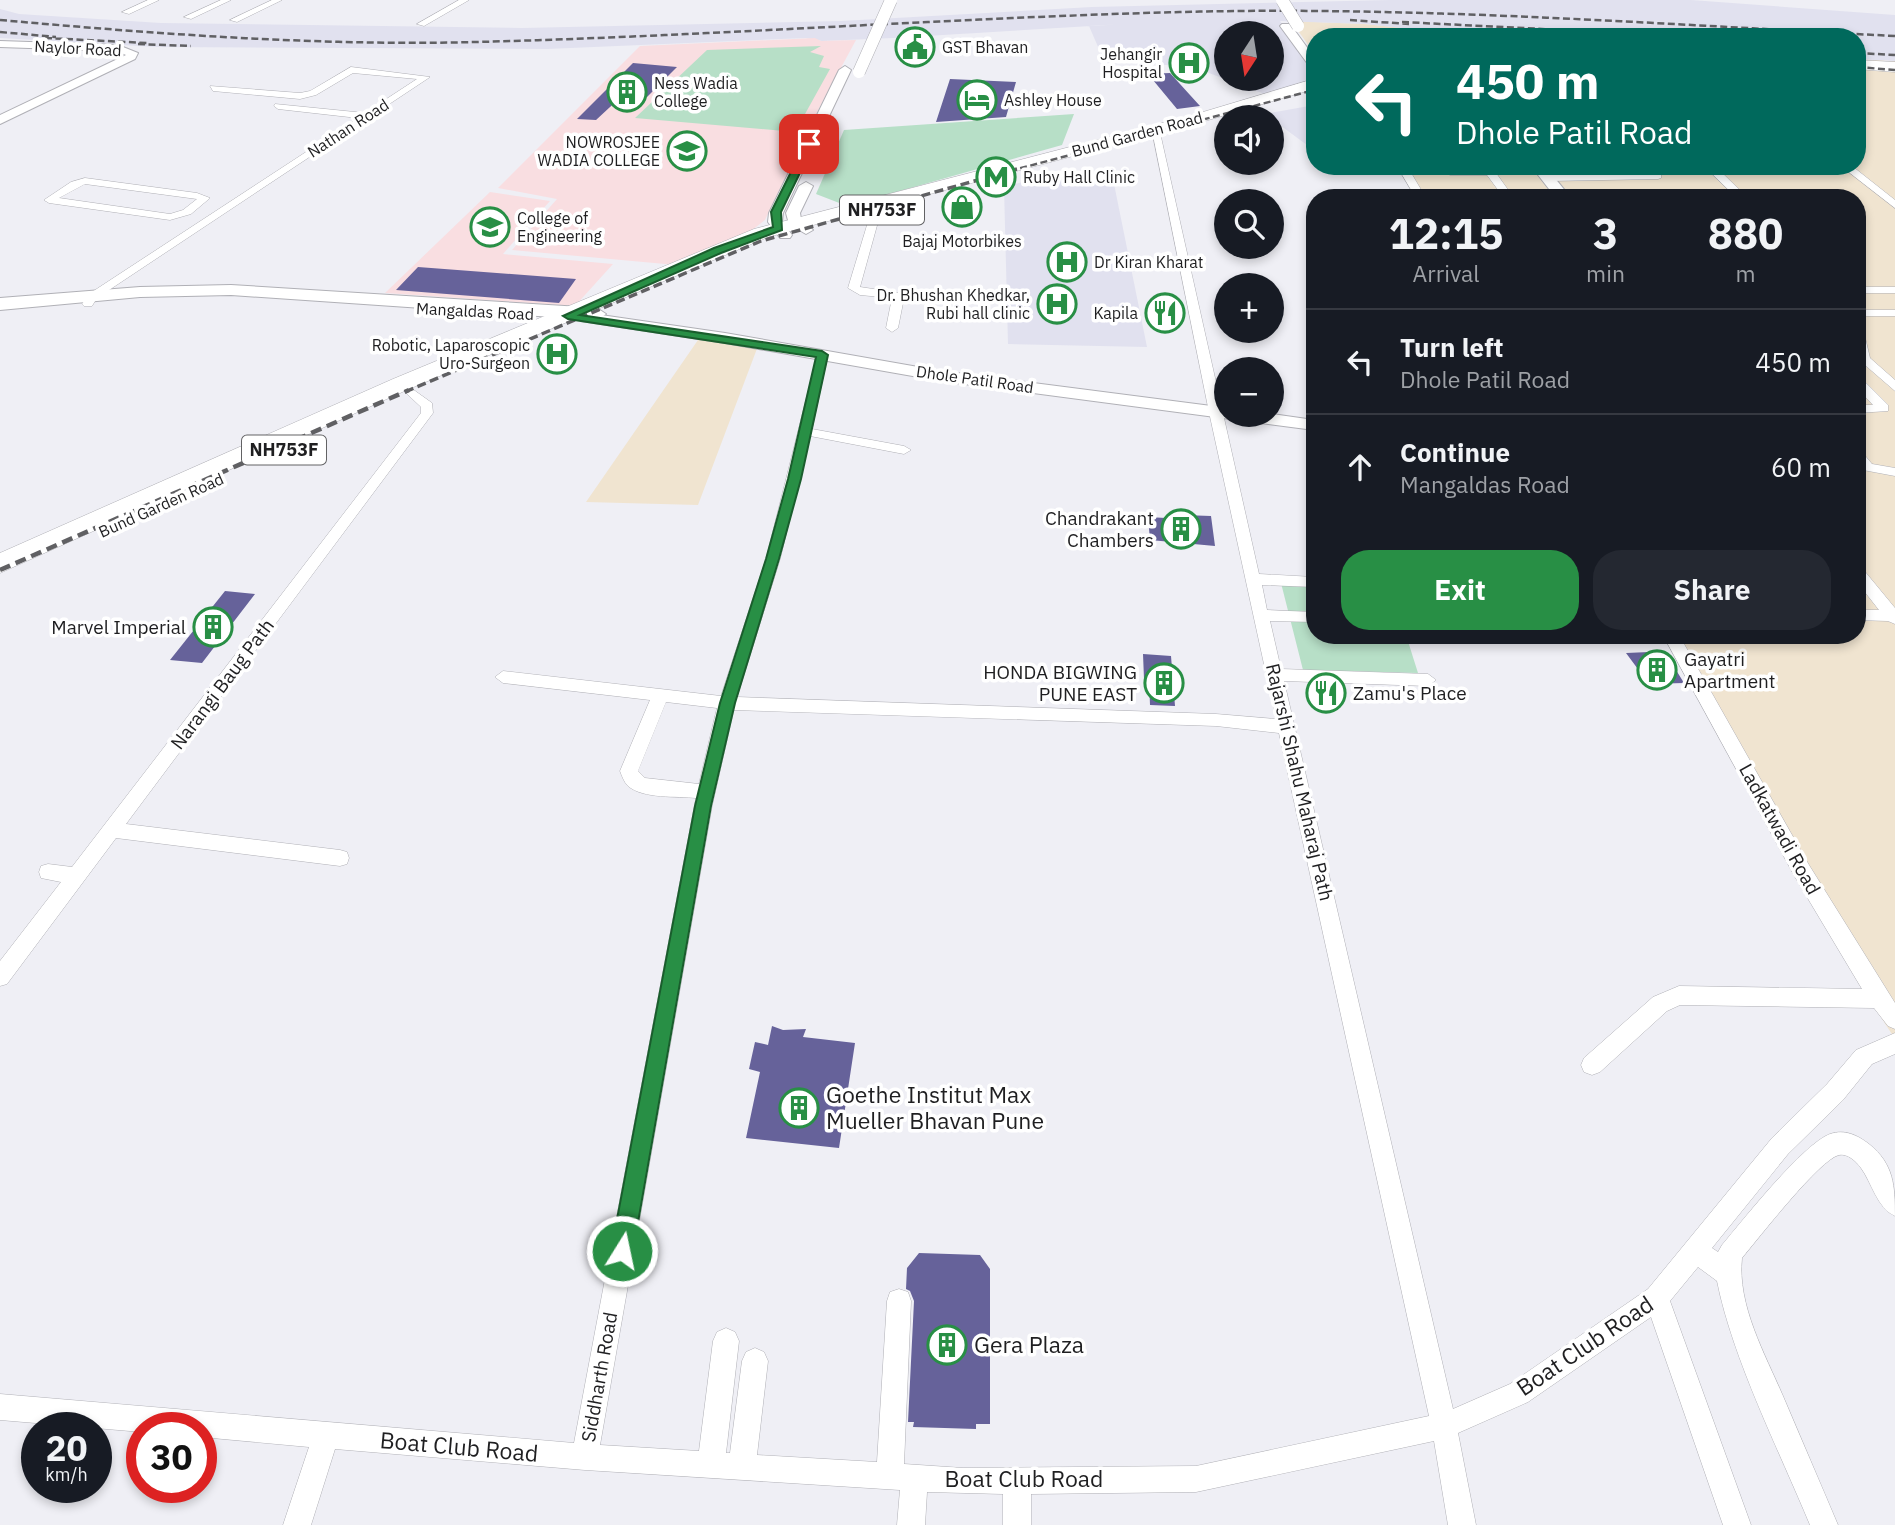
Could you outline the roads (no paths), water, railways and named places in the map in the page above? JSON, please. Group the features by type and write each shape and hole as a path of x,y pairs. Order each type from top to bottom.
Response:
{"highway":[{"path":"1866,63 1895,65"},
{"name":"Bund Garden Road","path":"792,229 846,211 873,208 1306,86"},
{"name":"Bund Garden Road","path":"1271,105 1306,94"},
{"name":"Bund Garden Road","path":"2,563 411,392 583,315 718,250 1214,122"},
{"path":"801,196 820,208 846,211"},
{"name":"Bund Garden Road","path":"2,563 401,384 583,315"}],"main road":[{"path":"825,145 879,0"},
{"path":"810,176 793,214 792,229 775,222 776,212 891,0"},
{"path":"1271,0 1306,40"},
{"path":"1282,0 1306,51"},
{"name":"Naylor Road","path":"0,44 118,48 132,53 131,57 0,120"},
{"path":"1546,175 1556,189"},
{"name":"Mangaldas Road","path":"0,304 224,299 583,315 725,338"},
{"name":"Mangaldas Road","path":"0,312 90,300"},
{"name":"Dhole Patil Road","path":"725,338 941,376 1214,412"},
{"path":"1284,421 1306,424"}],"street":[{"path":"123,8 136,8 155,0"},
{"path":"188,17 227,0"},
{"path":"234,20 278,0"},
{"path":"421,24 465,0"},
{"path":"204,2 218,4"},
{"name":"Nathan Road","path":"90,300 426,77 351,70 313,93 300,96 212,93 237,101"},
{"path":"262,104 365,116"},
{"name":"Rajarshi Shahu Maharaj Path","path":"1156,137 1214,383"},
{"path":"1719,175 1733,189"},
{"path":"1857,175 1895,205"},
{"path":"1548,178 1658,176"},
{"path":"187,212 205,198 85,181 49,200 165,216 187,212 213,216"},
{"path":"873,208 854,288 860,292 896,295 898,298 892,328"},
{"path":"1866,290 1895,290"},
{"path":"1866,313 1895,313"},
{"name":"Siddharth Road","path":"584,1457 706,792 727,703 773,559 822,355"},
{"path":"1866,363 1895,386"},
{"path":"1866,390 1883,408 1866,409"},
{"name":"Narangi Baug Path","path":"0,977 427,413 427,406 411,392"},
{"name":"Rajarshi Shahu Maharaj Path","path":"1224,427 1254,579 1444,1426 1462,1525"},
{"path":"804,431 904,450"},
{"path":"1866,465 1895,472"},
{"path":"1254,579 1306,582"},
{"path":"1866,583 1894,617"},
{"path":"1262,615 1306,617"},
{"path":"1866,615 1894,617"},
{"name":"Ladkatwadi Road","path":"1676,644 1802,871 1879,999 1895,1019"},
{"path":"1276,675 1428,680"},
{"path":"503,677 727,703 1216,720 1288,727"},
{"path":"661,695 629,771 634,780 642,785 706,792"},
{"path":"112,830 340,858"},
{"path":"48,872 77,876"},
{"path":"1592,1065 1660,1004 1679,995 1879,999"},
{"name":"Boat Club Road","path":"0,1408 584,1457 902,1477 1017,1480 1196,1479 1444,1426 1519,1392 1657,1298 1780,1146 1835,1092 1864,1057 1895,1042"},
{"path":"1824,1525 1752,1354 1734,1303 1728,1274 1730,1253 1811,1161 1833,1144 1851,1144 1868,1158 1895,1204"},
{"path":"1696,1251 1728,1274"},
{"path":"1657,1298 1737,1525"},
{"path":"899,1301 902,1477 911,1525"},
{"path":"711,1465 726,1341"},
{"path":"742,1467 755,1361"},
{"path":"296,1525 326,1436"},
{"path":"1017,1480 1017,1525"}],"railway":[{"path":"0,20 238,38 416,43 652,36 1181,12 1449,14 1745,28"},
{"path":"1350,20 1409,24"},
{"path":"1402,22 1522,28"},
{"path":"0,32 56,37"},
{"path":"1866,34 1895,36"},
{"path":"45,38 147,43"},
{"path":"138,44 191,46"},
{"path":"1866,53 1895,55"},
{"path":"1866,68 1895,70"},
{"path":"1010,171 1306,92"},
{"path":"405,392 761,241 1017,169"},
{"path":"0,570 409,390"}],"place":[{"name":"GST Bhavan","path":"915,47"},
{"name":"Jehangir Hospital","path":"1189,63"},
{"name":"Ness Wadia College","path":"627,92"},
{"name":"Ashley House","path":"977,100"},
{"name":"NOWROSJEE WADIA COLLEGE","path":"687,151"},
{"name":"Ruby Hall Clinic","path":"996,177"},
{"name":"Bajaj Motorbikes","path":"962,207"},
{"name":"College of Engineering","path":"490,227"},
{"name":"Dr Kiran Kharat","path":"1067,262"},
{"name":"Dr. Bhushan Khedkar, Rubi hall clinic","path":"1057,304"},
{"name":"Kapila","path":"1165,313"},
{"name":"Robotic, Laparoscopic Uro-Surgeon","path":"557,354"},
{"name":"Chandrakant Chambers","path":"1181,529"},
{"name":"Marvel Imperial","path":"213,627"},
{"name":"Gayatri Apartment","path":"1657,670"},
{"name":"HONDA BIGWING PUNE EAST","path":"1164,683"},
{"name":"Zamu's Place","path":"1326,693"},
{"name":"Goethe Institut Max Mueller Bhavan Pune","path":"799,1108"},
{"name":"Gera Plaza","path":"947,1345"}]}
